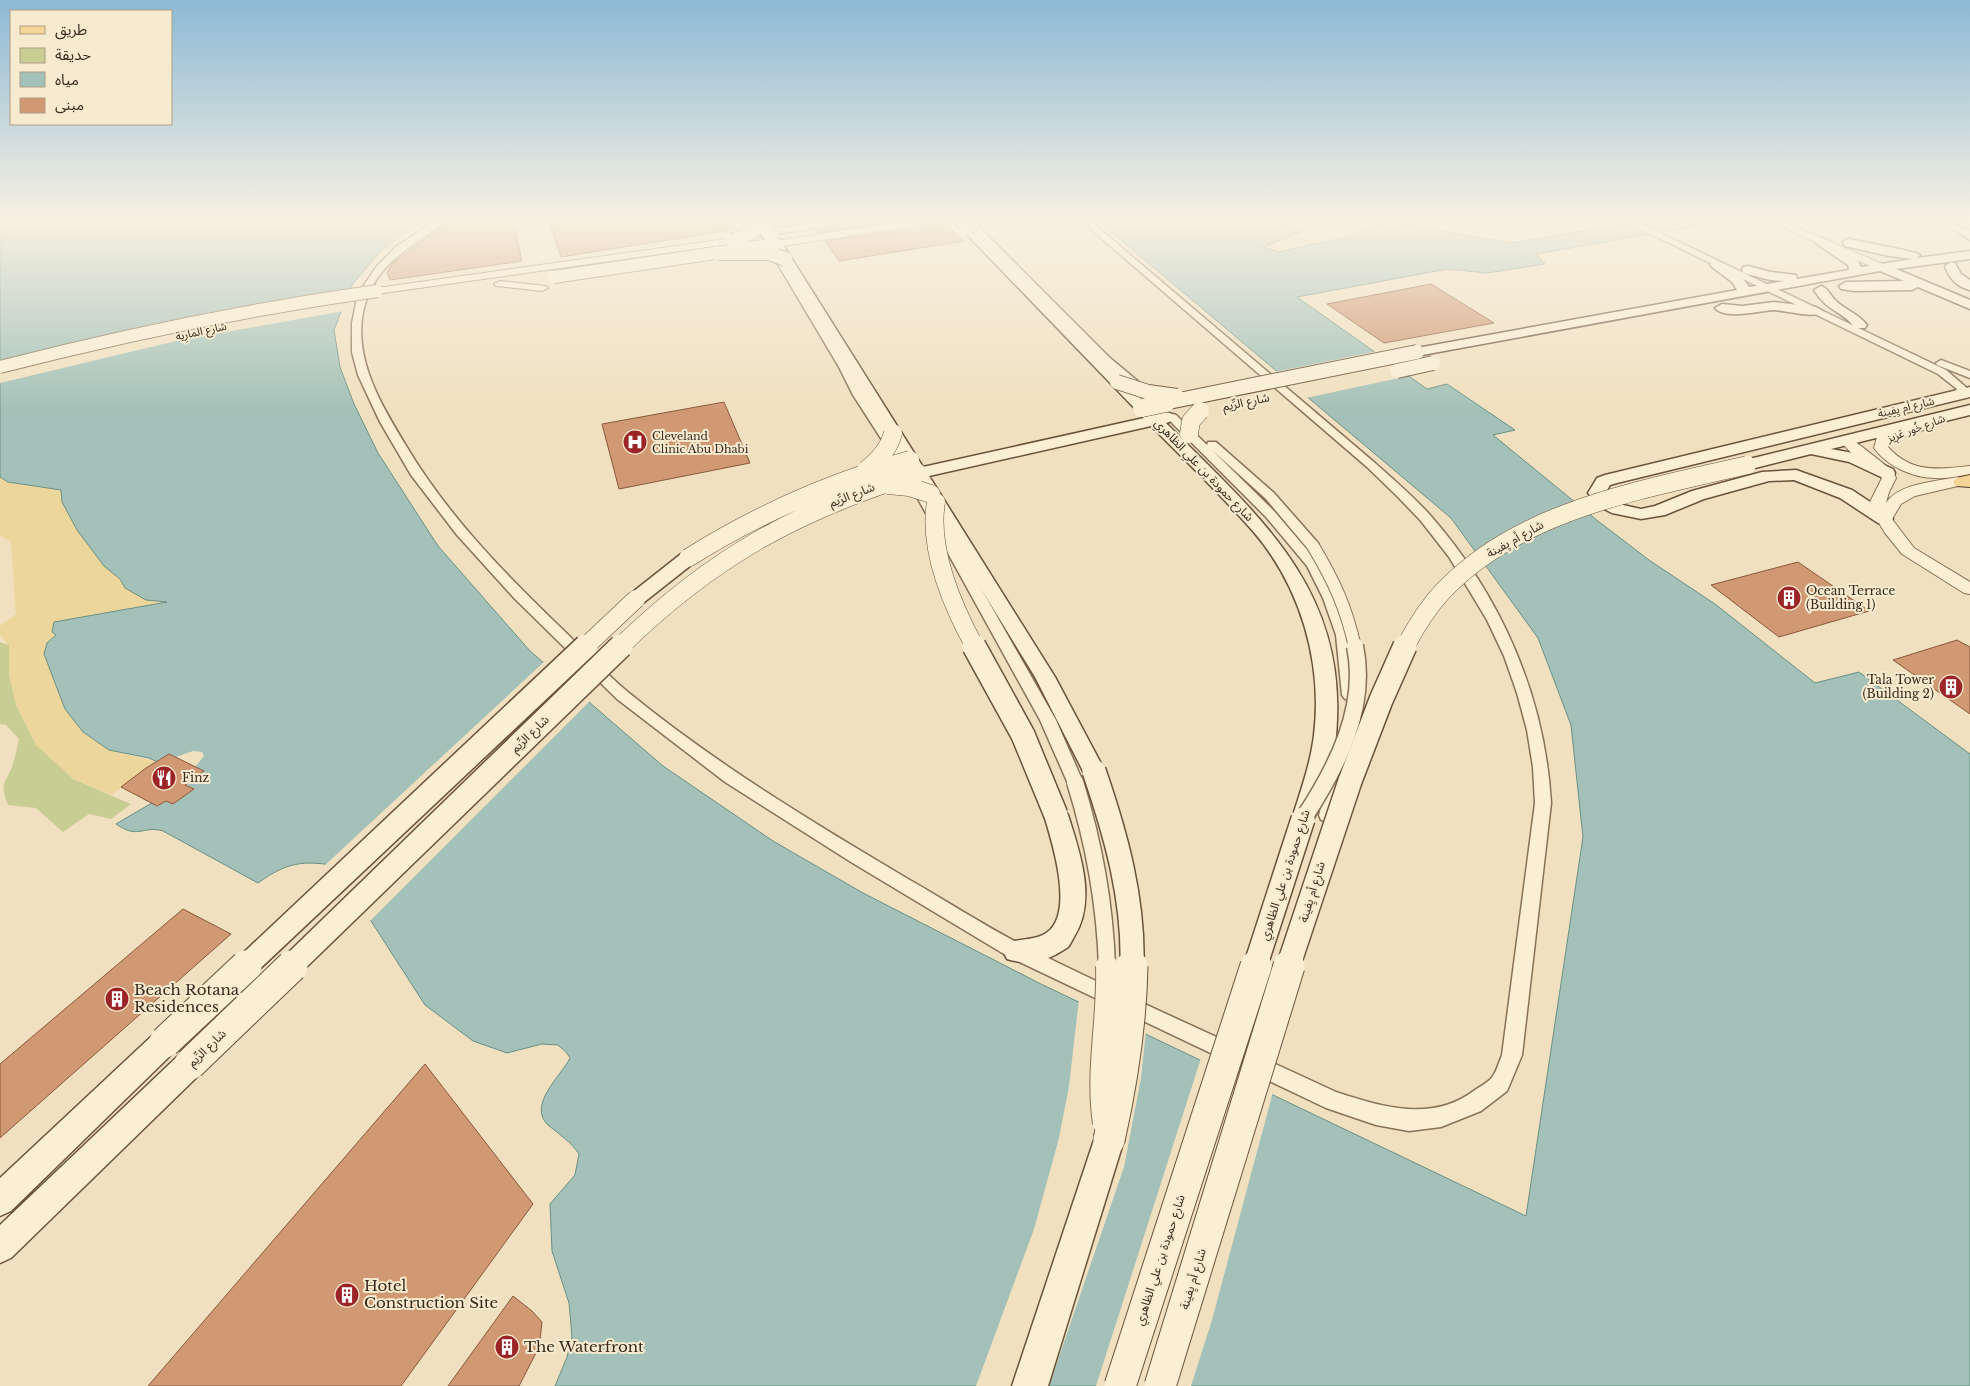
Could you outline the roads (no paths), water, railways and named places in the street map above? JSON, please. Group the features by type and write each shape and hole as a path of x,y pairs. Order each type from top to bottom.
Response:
{"main road":[{"path":"800,284 892,433 913,471 933,498 1063,708 1094,771 1113,823 1127,882 1134,972 1128,1052 1120,1095 1109,1140 1030,1386"},
{"name":"شارع حمودة بن علي الظاهري","path":"1023,284 1117,382 1156,415 1259,526 1296,579 1312,615 1322,649 1327,708 1323,751 1312,796 1120,1386"},
{"path":"1740,284 1744,293"},
{"name":"شارع الرِّيم","path":"1257,399 1433,363 1722,308 1807,284"},
{"name":"شارع الرِّيم","path":"1156,415 1207,395 1417,352 1744,293 1821,290 1853,284"},
{"path":"1846,286 1861,287 1901,284 1939,292"},
{"path":"1925,284 1970,305"},
{"path":"1948,284 1970,293"},
{"path":"1821,290 1826,300 1832,306 1854,318 1860,325"},
{"path":"1722,308 1742,310 1774,306 1816,311"},
{"path":"1117,382 1160,395 1207,395"},
{"name":"شارع أم يِفينة","path":"1884,519 1846,494 1796,475 1768,476 1698,495 1659,511 1641,514 1618,509 1608,504 1597,493 1603,482 1611,479 1722,454 1963,393"},
{"name":"شارع الرِّيم","path":"0,1200 646,590 688,558 755,517 806,493 913,471 1156,415 1200,411 1228,405"},
{"path":"1189,434 1191,421 1200,411"},
{"path":"1847,440 1850,431 1878,418 1886,411"},
{"name":"شارع أم يِفينة","path":"1160,1386 1324,853 1376,711 1398,660 1415,628 1435,600 1459,575 1492,550 1554,518 1599,503 1966,411"},
{"path":"892,433 890,444 869,479 902,486 933,498"},
{"path":"1798,452 1841,455 1866,462 1887,473"},
{"name":"شارع الرِّيم","path":"0,1247 666,604 727,558 776,529 826,505 869,479"},
{"path":"933,498 934,535 952,599 973,646 1019,726 1032,755 1056,815 1069,869 1072,914 1070,922 1061,938 1036,950 1016,951"}],"street":[{"path":"370,284 360,305 356,341 363,376 386,422 413,468 437,503 488,563 622,696 731,778 857,857 1016,951 1333,1101 1376,1115 1409,1121 1441,1117 1474,1104 1500,1084 1512,1055 1543,803 1539,753 1528,704 1498,626 1481,593 1432,526 1371,465 1159,284"},
{"name":"شارع المارِية","path":"0,367 161,328 277,306 432,284"},
{"path":"500,284 542,288"},
{"name":"شارع المارِية","path":"0,377 127,346 257,319 376,300 500,284"},
{"path":"796,284 858,395 882,434 913,471 1045,712 1076,782 1092,840 1103,906 1107,963 1107,999 1100,1100 1109,1140"},
{"path":"1028,284 1121,373 1224,454 1255,482 1285,512 1307,547 1333,577 1346,608 1356,657 1357,691 1354,717 1340,758 1318,799 1303,819"},
{"path":"1762,284 1970,375"},
{"path":"1769,284 1816,311 1951,378 1963,389 1963,393"},
{"path":"1931,367 1945,365"},
{"name":"شارع خُور عَزِيز","path":"1966,411 1882,440 1881,448 1886,455 1913,469 1968,479"},
{"name":"شارع حمودة بن علي الظاهري","path":"1156,415 1189,434 1270,514 1307,547 1330,598 1343,635 1350,679 1349,726 1339,776 1250,1062"},
{"path":"1847,440 1853,447 1887,473 1889,478 1878,502 1884,519 1908,552 1970,589"},
{"path":"1884,519 1895,502 1910,492 1968,479"}],"water":[{"path":"0,284 353,284 334,330 340,367 354,404 378,453 438,546 530,651 663,766 773,841 863,893 1041,984 1526,1216 1583,837 1571,725 1538,638 1451,518 1173,284 1368,284 1297,297 1427,389 1447,384 1515,430 1493,435 1598,521 1649,560 1715,604 1815,683 1859,672 1970,754 1970,1386 555,1386 567,1357 572,1337 569,1303 552,1251 550,1204 575,1175 579,1154 569,1142 548,1125 541,1109 548,1091 570,1058 558,1045 542,1044 507,1053 473,1041 425,1005 371,921 359,888 345,867 309,863 300,864 280,870 258,883 163,831 135,832 124,829 116,824 162,797 166,766 149,758 109,750 83,732 65,709 44,654 47,643 56,635 52,632 54,622 167,602 146,600 125,588 120,579 104,566 77,530 62,502 61,490 8,482 0,477"}],"place":[{"name":"Cleveland Clinic Abu Dhabi","path":"635,442"},
{"name":"Ocean Terrace (Building 1)","path":"1789,598"},
{"name":"Tala Tower (Building 2)","path":"1951,687"},
{"name":"Finz","path":"164,778"},
{"name":"Beach Rotana Residences","path":"117,999"},
{"name":"Hotel Construction Site","path":"347,1295"},
{"name":"The Waterfront","path":"507,1347"}]}
